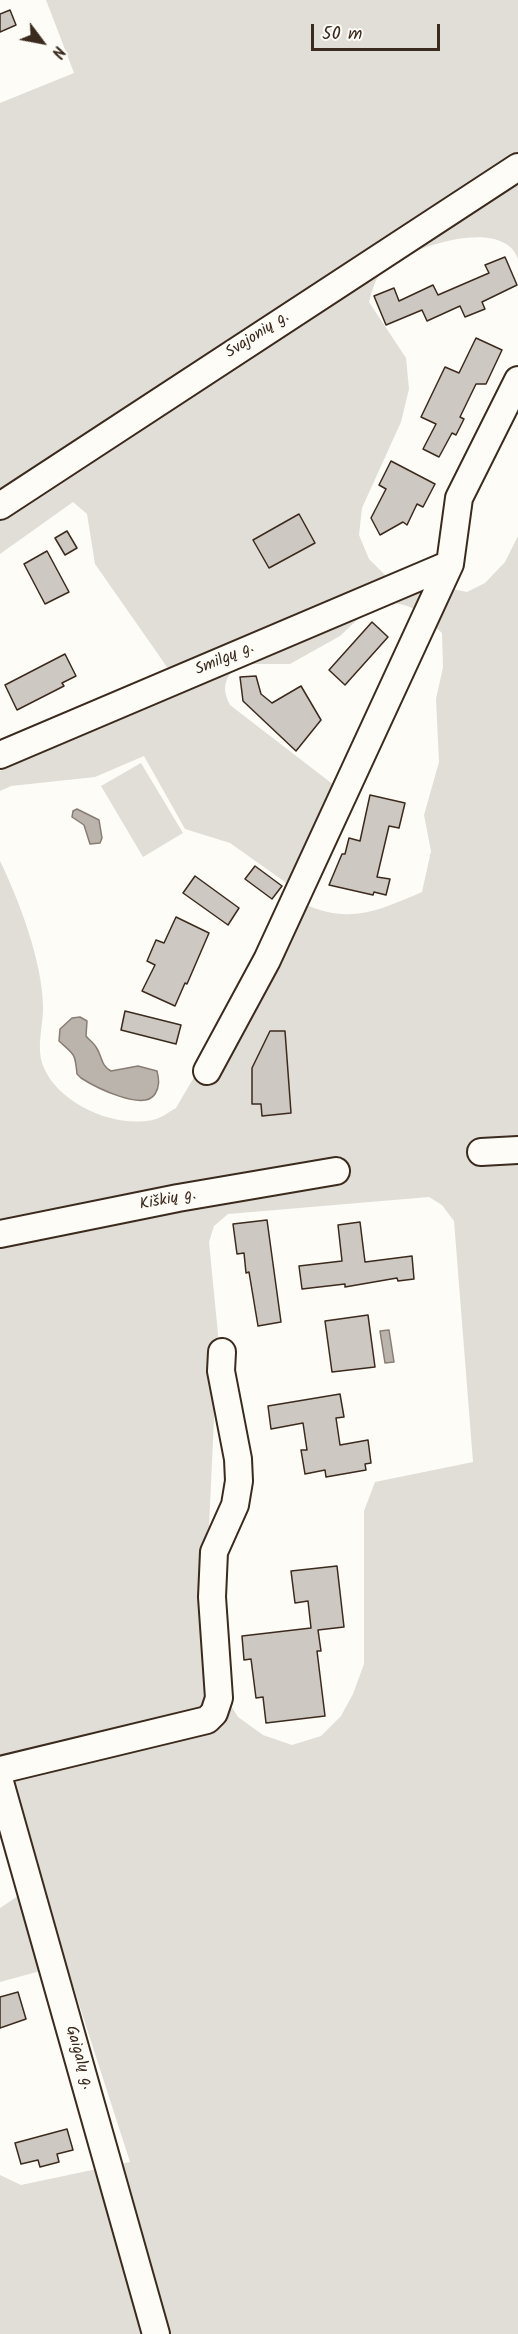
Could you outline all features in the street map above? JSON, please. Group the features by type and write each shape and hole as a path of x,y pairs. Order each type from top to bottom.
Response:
{"street":[{"name":"Svajonių g.","path":"0,506 517,170"},
{"path":"207,1071 267,960 450,564 459,498 518,380"},
{"name":"Smilgų g.","path":"0,755 450,564"},
{"path":"481,1152 518,1150"},
{"name":"Kiškių g.","path":"0,1234 178,1198 336,1171"},
{"path":"0,1770 207,1720 214,1713 219,1698 212,1597 214,1552 235,1505 239,1481 238,1459 221,1371 222,1352"},
{"name":"Gaigalų g.","path":"0,1782 156,2334"}],"shaded area":[{"path":"46,0 518,0 518,259 509,246 495,239 477,237 457,239 436,244 400,258 384,269 378,277 369,302 406,358 409,389 401,422 362,508 359,535 369,559 386,576 467,592 485,583 505,562 518,536 518,2334 0,2334 0,2175 21,2185 130,2162 66,1964 0,1982 0,1908 33,1886 0,1761 0,861 22,912 39,969 43,1005 40,1053 44,1068 52,1081 76,1103 92,1112 125,1121 156,1119 176,1108 247,986 290,895 285,882 230,843 185,829 144,756 95,777 11,786 0,791 0,771 171,696 174,677 95,564 87,514 73,502 0,554 0,103 74,73","holes":["385,602 411,607 442,633 443,667 436,699 439,762 424,815 431,851 422,892 377,910 349,914 334,913 302,903 339,789 230,705 225,688 230,674 238,664 290,664 340,636 372,606","429,1197 442,1205 454,1221 473,1462 375,1482 364,1511 364,1664 353,1694 341,1716 321,1736 292,1745 263,1735 238,1717 220,1688 206,1650 218,1334 209,1242 214,1226 228,1214"]},
{"path":"141,763 183,833 143,857 101,786"},
{"path":"77,809 99,820 102,838 100,843 90,844 84,825 72,817 73,811"},
{"path":"80,1017 87,1021 86,1036 95,1046 105,1066 111,1071 138,1066 157,1071 159,1082 155,1094 149,1099 130,1099 108,1092 81,1078 77,1074 73,1054 59,1041 60,1029 72,1018"},
{"path":"389,1330 394,1362 385,1363 380,1331"}],"building":[{"path":"10,10 16,25 0,32 0,14"},
{"path":"505,257 517,285 482,302 485,309 465,317 460,306 427,321 422,310 386,325 374,296 394,288 399,301 433,285 438,295 489,273 485,265"},
{"path":"476,338 502,350 486,384 476,384 460,417 464,419 456,435 452,433 439,457 423,449 436,424 421,417 445,367 459,373"},
{"path":"391,461 435,484 423,507 417,504 407,525 403,522 380,535 371,518 386,489 379,485"},
{"path":"299,514 315,543 269,568 253,540"},
{"path":"67,531 77,548 65,555 55,538"},
{"path":"47,551 69,592 45,604 24,564"},
{"path":"372,622 388,637 345,685 329,670"},
{"path":"65,654 76,676 62,683 64,686 17,710 5,685"},
{"path":"256,676 261,694 272,703 301,686 321,720 296,751 243,701 240,677"},
{"path":"370,795 405,803 399,828 389,826 377,877 390,879 386,895 374,892 373,895 329,885 342,854 345,854 349,838 360,841"},
{"path":"255,866 282,886 272,899 245,879"},
{"path":"195,876 239,908 228,925 183,893"},
{"path":"176,917 209,933 175,1006 142,991 155,965 147,961 156,940 164,943"},
{"path":"125,1011 181,1025 176,1044 121,1030"},
{"path":"270,1031 285,1031 291,1113 262,1116 261,1104 252,1104 252,1068"},
{"path":"267,1220 281,1322 258,1326 249,1272 246,1273 244,1253 237,1254 233,1224"},
{"path":"360,1222 365,1262 412,1256 414,1279 398,1281 397,1278 345,1287 345,1284 302,1289 299,1266 342,1261 338,1225"},
{"path":"368,1315 375,1367 332,1372 325,1321"},
{"path":"340,1394 344,1417 336,1418 340,1445 368,1440 371,1463 365,1464 366,1470 326,1477 325,1470 305,1474 301,1450 307,1450 303,1423 271,1429 268,1406"},
{"path":"337,1566 344,1627 318,1630 321,1651 317,1651 325,1716 266,1723 263,1697 256,1698 251,1659 244,1660 242,1636 311,1628 308,1601 295,1603 291,1571"},
{"path":"18,1992 26,2019 0,2028 0,1997"},
{"path":"67,2129 73,2150 57,2154 59,2162 40,2167 38,2160 21,2164 15,2143"}]}
